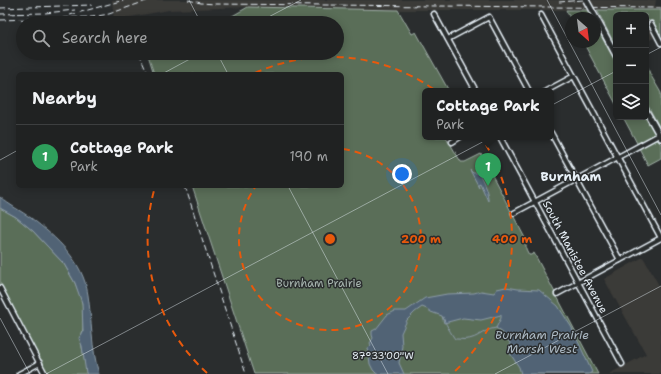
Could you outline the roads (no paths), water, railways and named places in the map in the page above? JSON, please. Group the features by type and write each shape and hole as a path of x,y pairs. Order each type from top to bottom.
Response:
{"main road":[{"path":"586,0 613,49"},
{"path":"649,117 660,137"}],"street":[{"path":"434,14 474,88"},
{"path":"541,15 661,238 557,294"},
{"path":"448,40 489,17 527,88"},
{"path":"651,24 661,43"},
{"path":"552,88 574,76"},
{"path":"514,213 618,157 660,137"},
{"path":"554,138 620,260"},
{"name":"South Manistee Avenue","path":"502,140 622,364"},
{"path":"0,288 45,374"},
{"path":"20,374 40,363"}],"water":[{"path":"470,170 473,173 478,173 480,176 487,191 488,201 480,183 478,184 479,187"},
{"path":"0,197 31,218 59,242 75,261 81,271 88,295 93,344 99,374 86,373 82,346 79,338 83,332 82,303 75,283 64,264 33,231 16,217 0,208"},
{"name":"Burnham Prairie Marsh West","path":"506,287 539,290 558,306 572,328 592,372 589,374 521,374 519,367 509,352 510,343 503,333 496,328 501,315 481,320 463,318 444,323 442,316 422,307 407,320 401,333 402,346 399,363 404,374 377,374 373,370 370,364 368,348 371,345 370,343 373,338 372,331 376,329 387,315 395,311 406,311 425,298 447,294 474,293 481,291 494,293 497,289"}],"waterway":[{"path":"443,317 455,339 470,339 496,328"}],"railway":[{"path":"70,15 124,0"},
{"path":"98,16 109,14 149,0"},
{"path":"188,0 215,4 661,8"},
{"path":"559,2 583,0"},
{"path":"0,8 92,5"},
{"path":"0,14 45,13 75,10"},
{"path":"0,20 16,19"},
{"path":"142,60 147,72"},
{"path":"186,188 246,374"}],"place":[{"name":"Cottage Park","path":"488,186"}],"district":[{"name":"Burnham","path":"571,176"}],"park label":[{"name":"Burnham Prairie","path":"319,283"}]}
